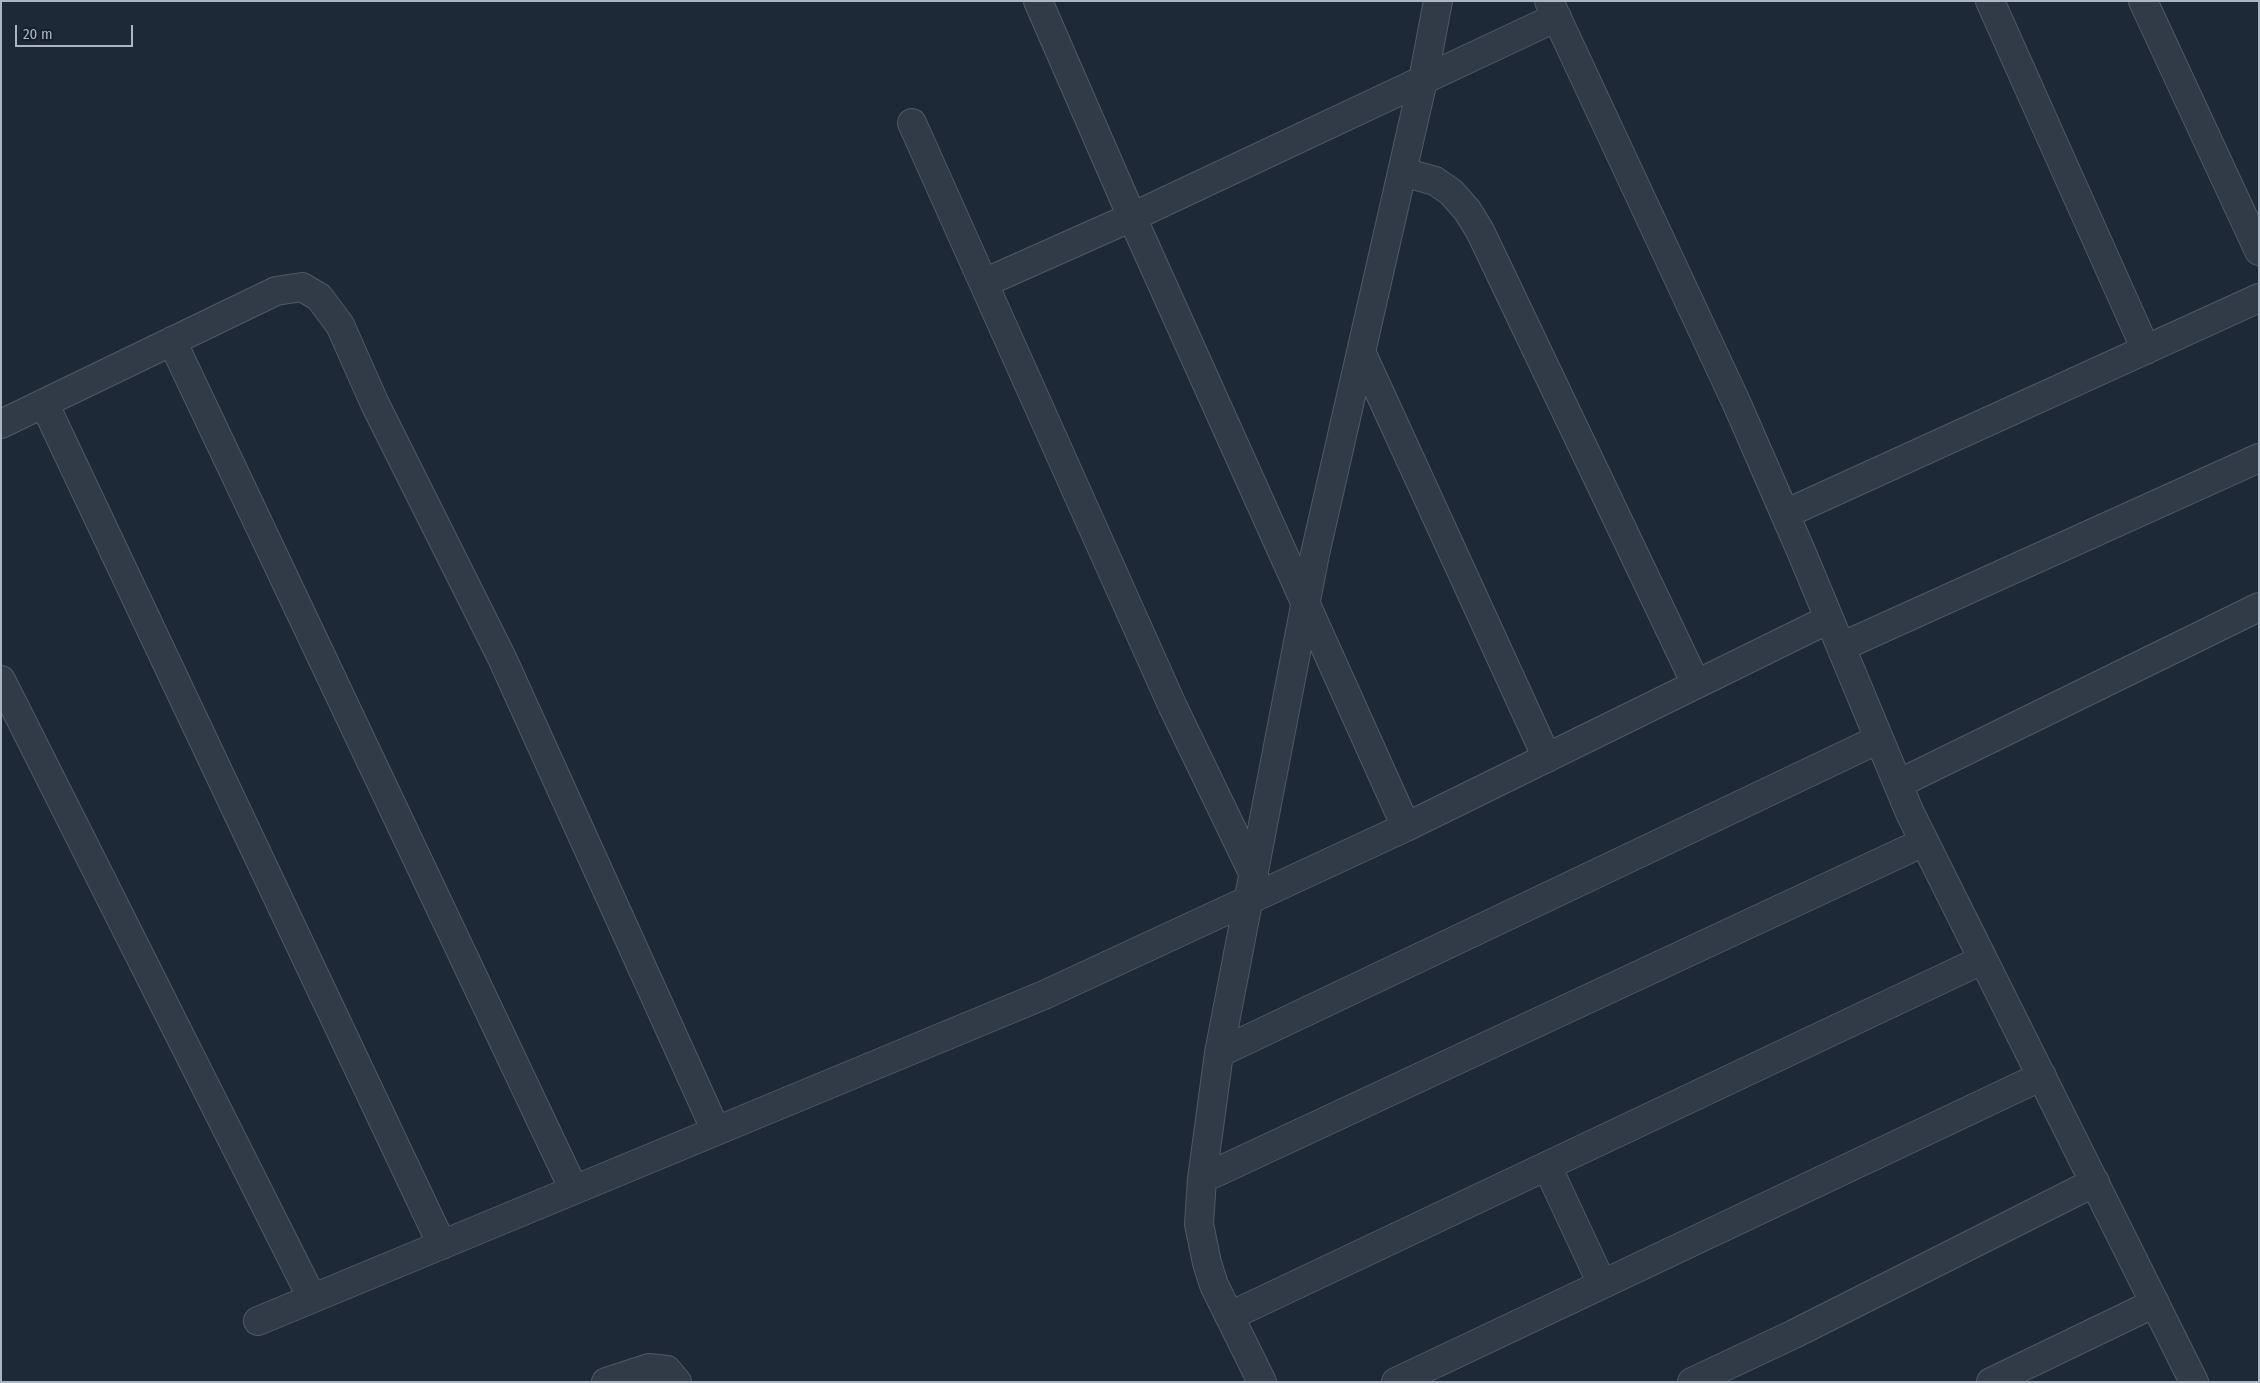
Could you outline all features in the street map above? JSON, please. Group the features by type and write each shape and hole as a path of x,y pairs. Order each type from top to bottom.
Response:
{"street":[{"path":"1038,1 1132,217 1406,826"},
{"path":"1262,1382 1214,1286 1201,1243 1199,1224 1202,1179 1219,1053 1306,602 1403,172 1438,1"},
{"path":"1990,1 2146,350"},
{"path":"2143,1 2259,251"},
{"path":"984,283 1132,217 1423,80 1553,9 1737,404 1924,842 2194,1382"},
{"path":"912,123 1173,707 1254,875"},
{"path":"1403,172 1435,181 1451,192 1467,210 1480,230 1696,684"},
{"path":"1,424 276,291 302,288 319,297 340,325 375,404 502,658 716,1131"},
{"path":"1785,514 2259,298"},
{"path":"172,341 574,1190"},
{"path":"1362,354 1547,758"},
{"path":"44,403 442,1245"},
{"path":"1841,647 2259,458"},
{"path":"1898,784 2259,607"},
{"path":"258,1321 1044,995 1406,826 1829,619"},
{"path":"1,680 312,1298"},
{"path":"1219,1053 1880,739"},
{"path":"1202,1179 1924,842"},
{"path":"1230,1316 1982,960"},
{"path":"1396,1382 2042,1076"},
{"path":"1547,1166 1602,1284"},
{"path":"1692,1382 1836,1314 2095,1182"},
{"path":"1991,1382 2156,1303"},
{"path":"606,1382 649,1368 667,1370 677,1382"}]}
